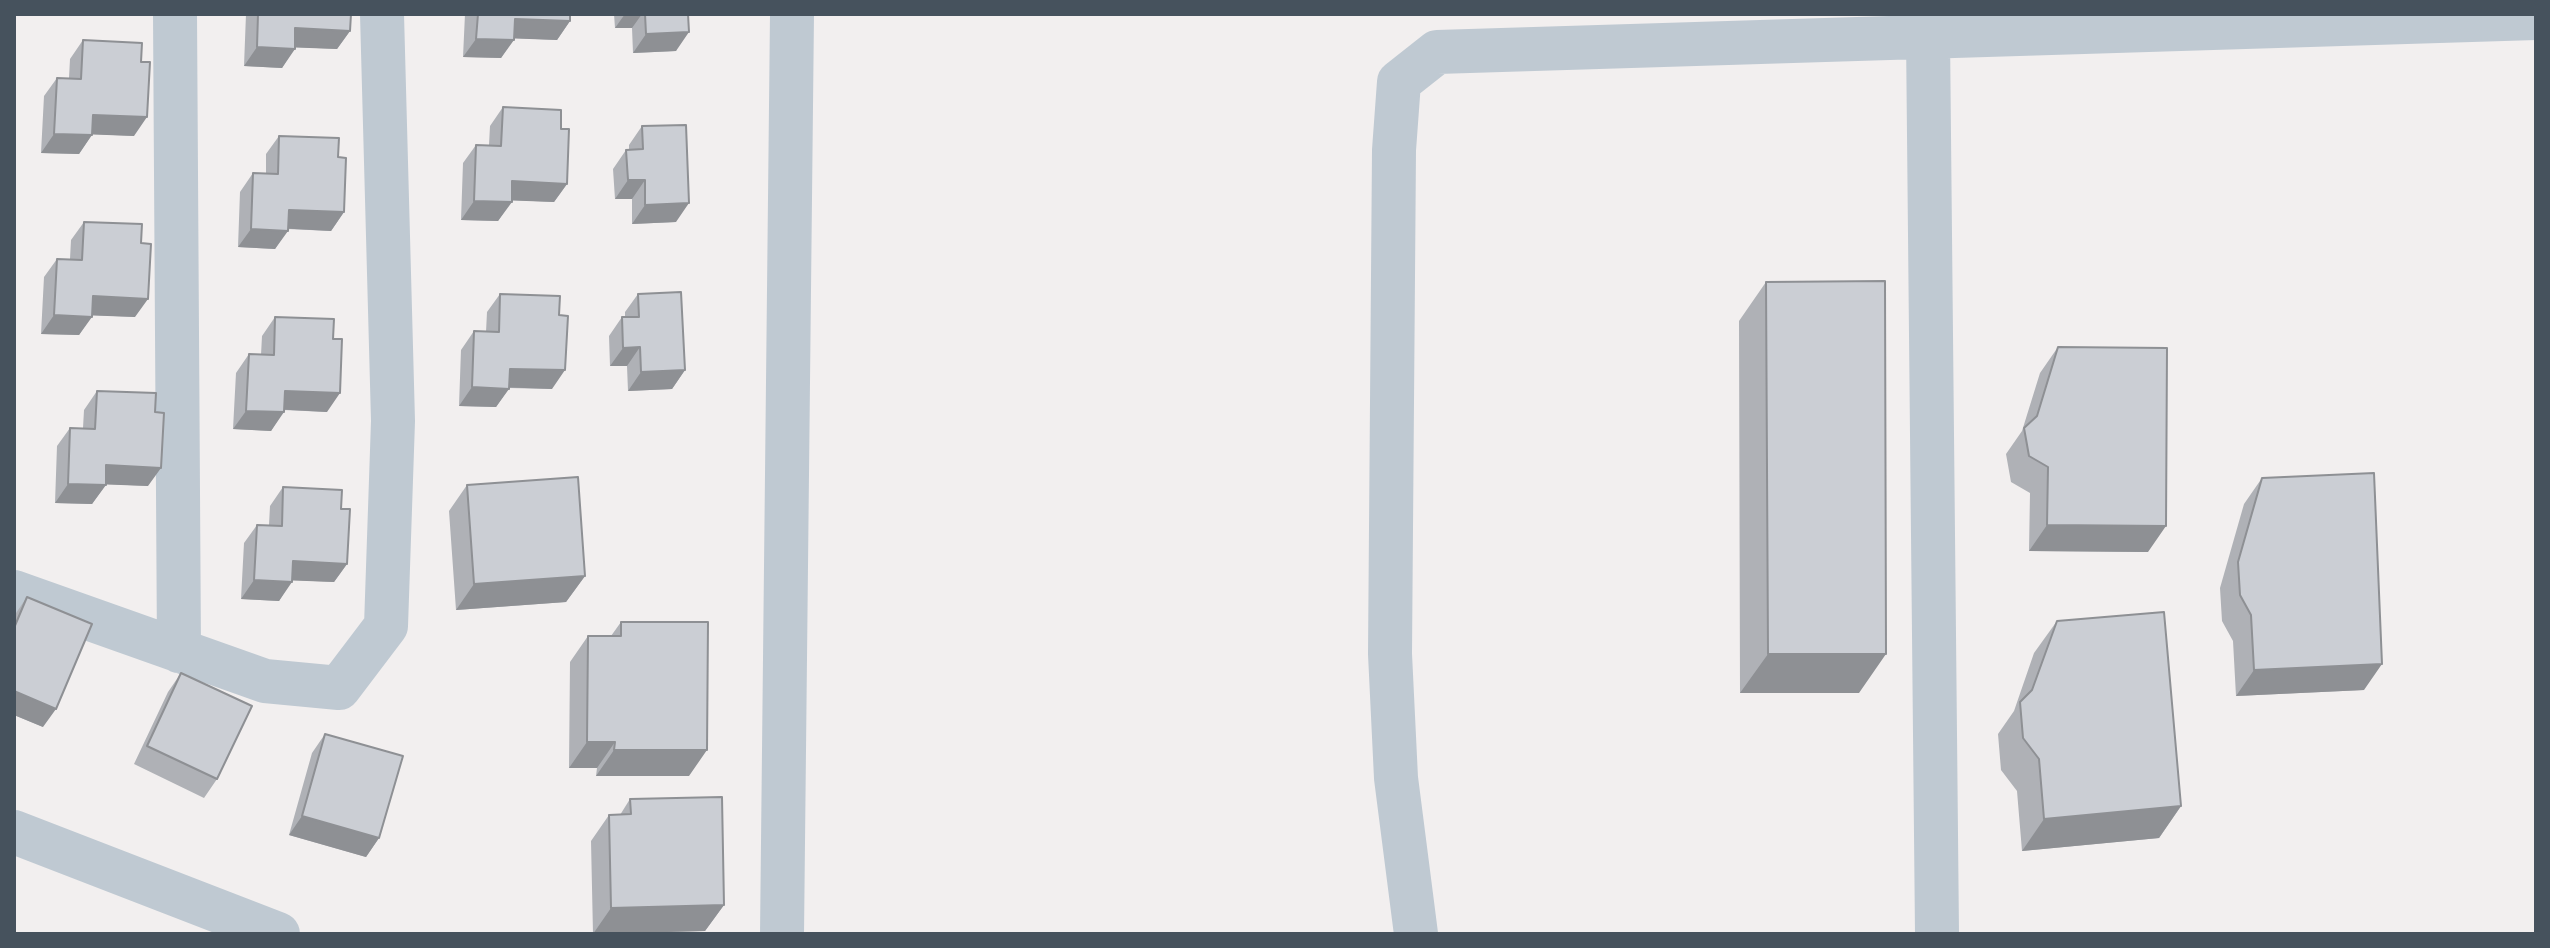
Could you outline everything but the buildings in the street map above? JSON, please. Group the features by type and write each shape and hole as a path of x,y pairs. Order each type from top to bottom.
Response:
{"street":[{"path":"175,14 179,651"},
{"path":"14,592 265,681 339,688 386,626 393,421 382,14"},
{"path":"782,934 792,14"},
{"path":"1416,934 1396,778 1390,654 1394,150 1399,82 1437,52 2536,18"},
{"path":"1928,35 1937,934"},
{"path":"14,832 278,934"}]}
